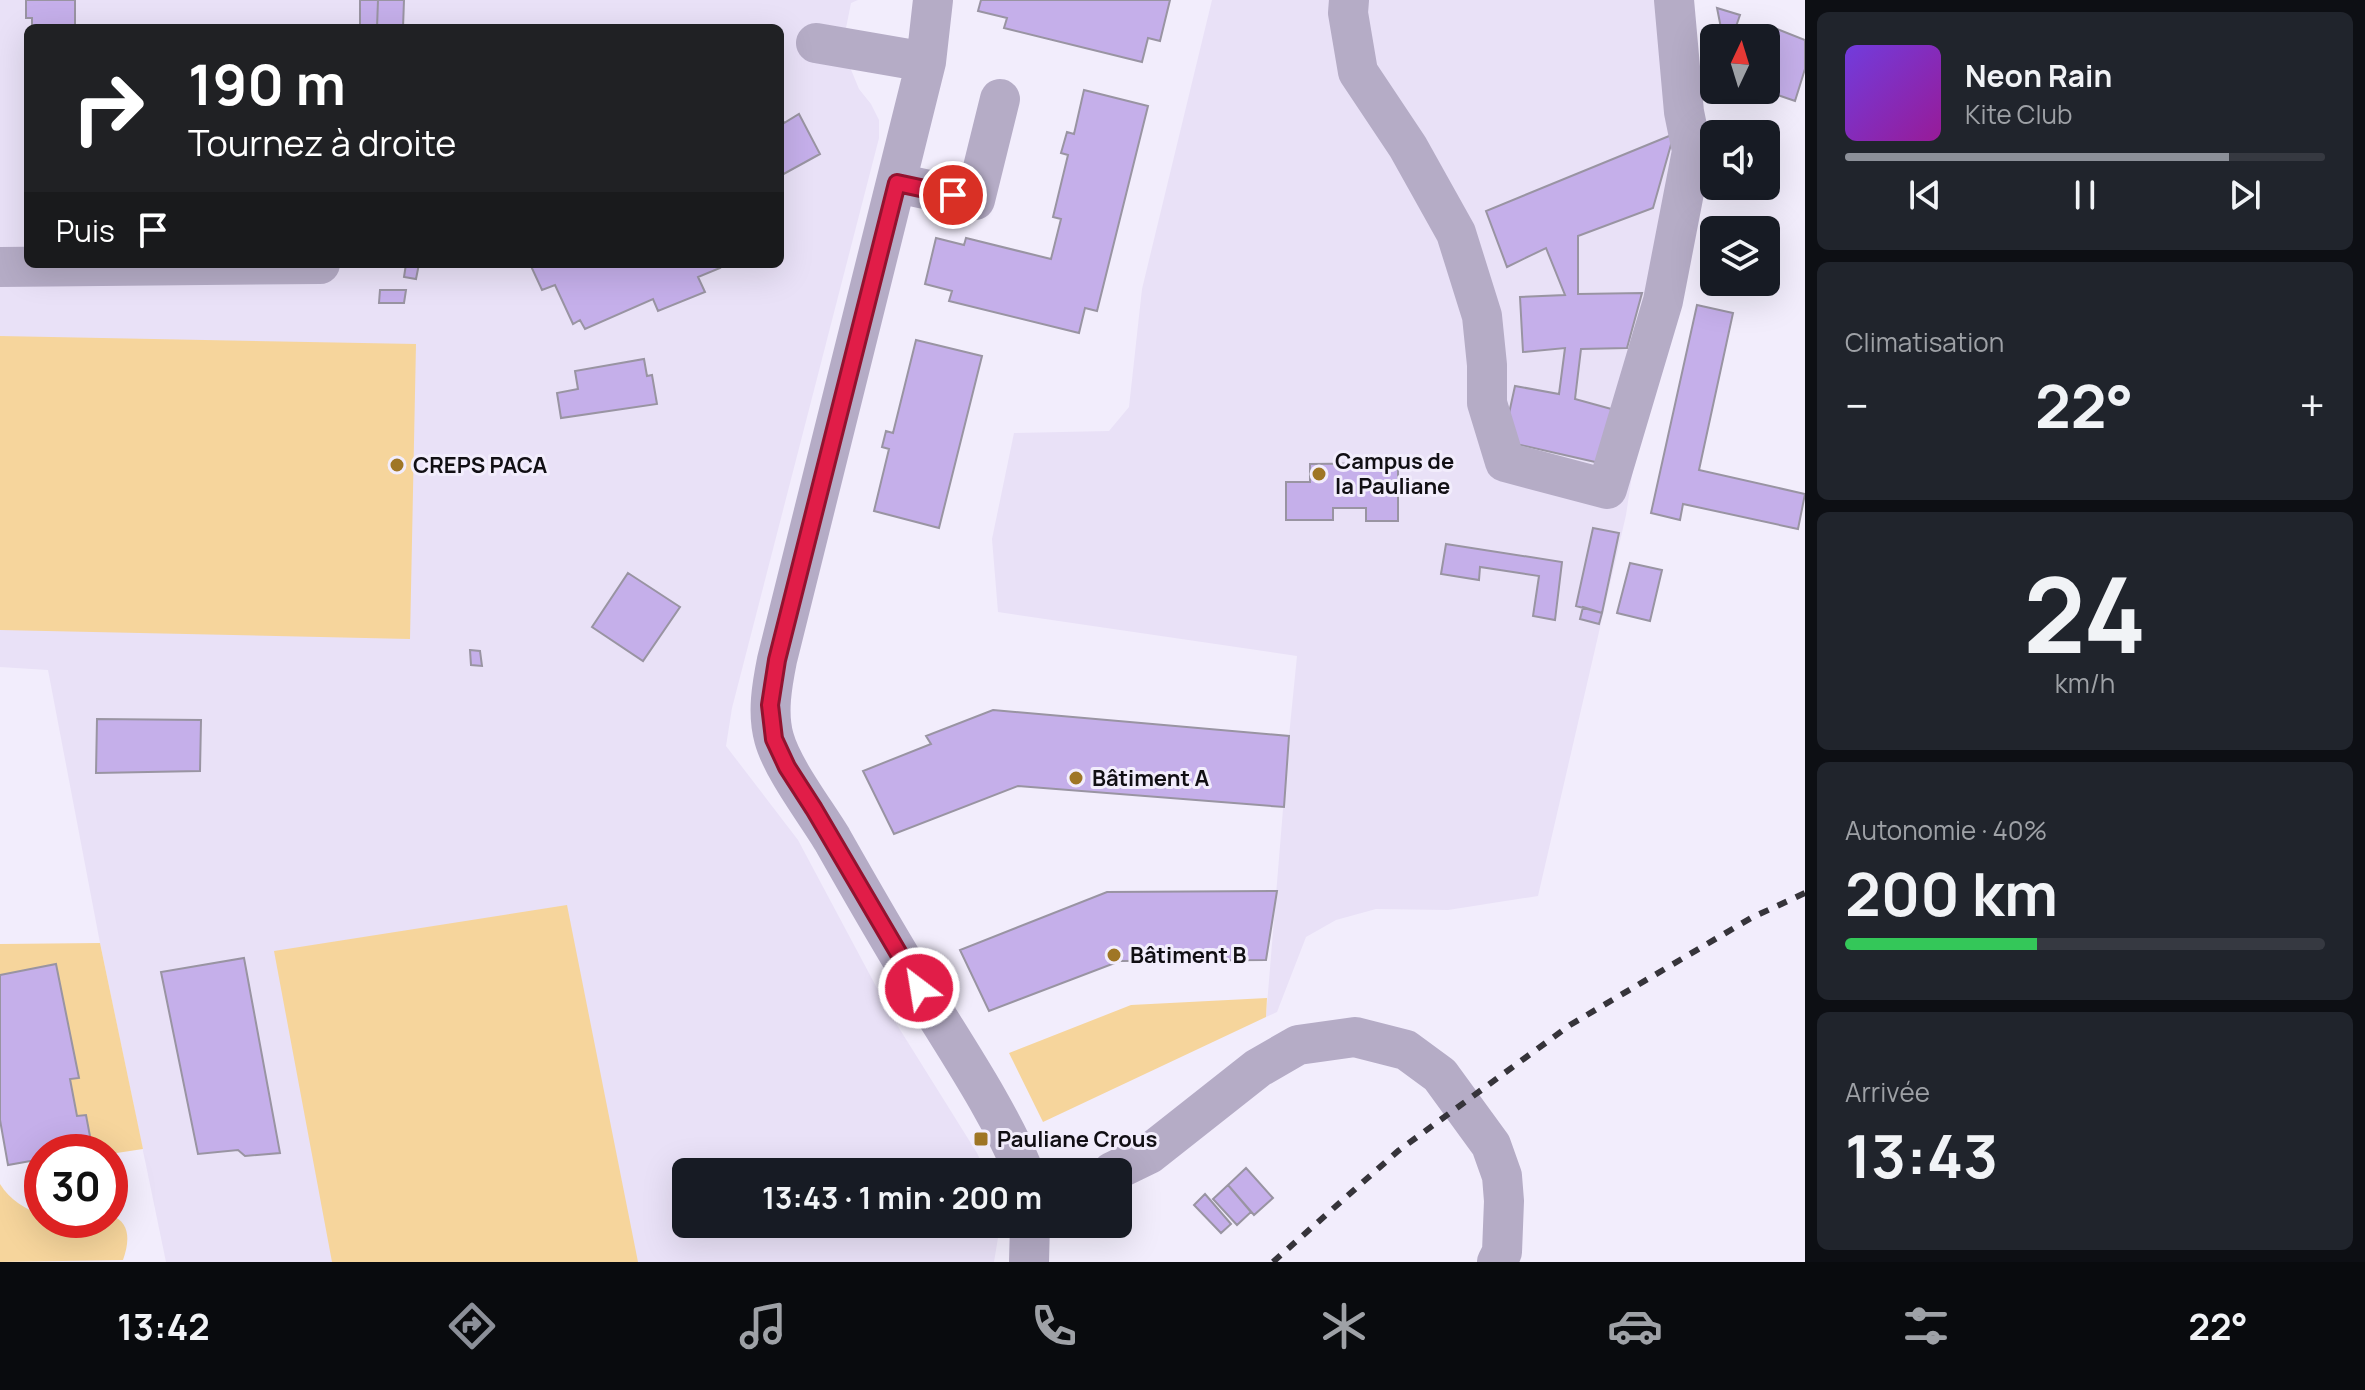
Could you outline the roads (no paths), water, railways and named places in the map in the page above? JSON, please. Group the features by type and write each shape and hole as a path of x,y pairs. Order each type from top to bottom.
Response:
{"street":[{"path":"933,0 926,62 777,660 770,705 774,739 787,767 994,1110 1018,1158"},
{"path":"1349,0 1348,13 1358,72 1408,147 1456,233 1482,316 1487,403 1505,462 1607,489 1663,301 1692,151 1684,112 1674,0"},
{"path":"816,43 926,62"},
{"path":"897,183 975,200 1000,99"},
{"path":"0,267 24,267"},
{"path":"1132,1162 1149,1154 1258,1068 1298,1045 1355,1037 1406,1050 1440,1075 1491,1145 1502,1176 1504,1201 1502,1252 1497,1262"},
{"path":"1029,1262 1030,1238"}],"railway":[{"path":"1273,1262 1398,1151 1570,1025 1751,918 1805,893"}],"place":[{"name":"CREPS PACA","path":"397,465"},
{"name":"Campus de la Pauliane","path":"1319,474"},
{"name":"Bâtiment A","path":"1076,778"},
{"name":"Bâtiment B","path":"1114,955"},
{"name":"Pauliane Crous","path":"981,1139"}]}
